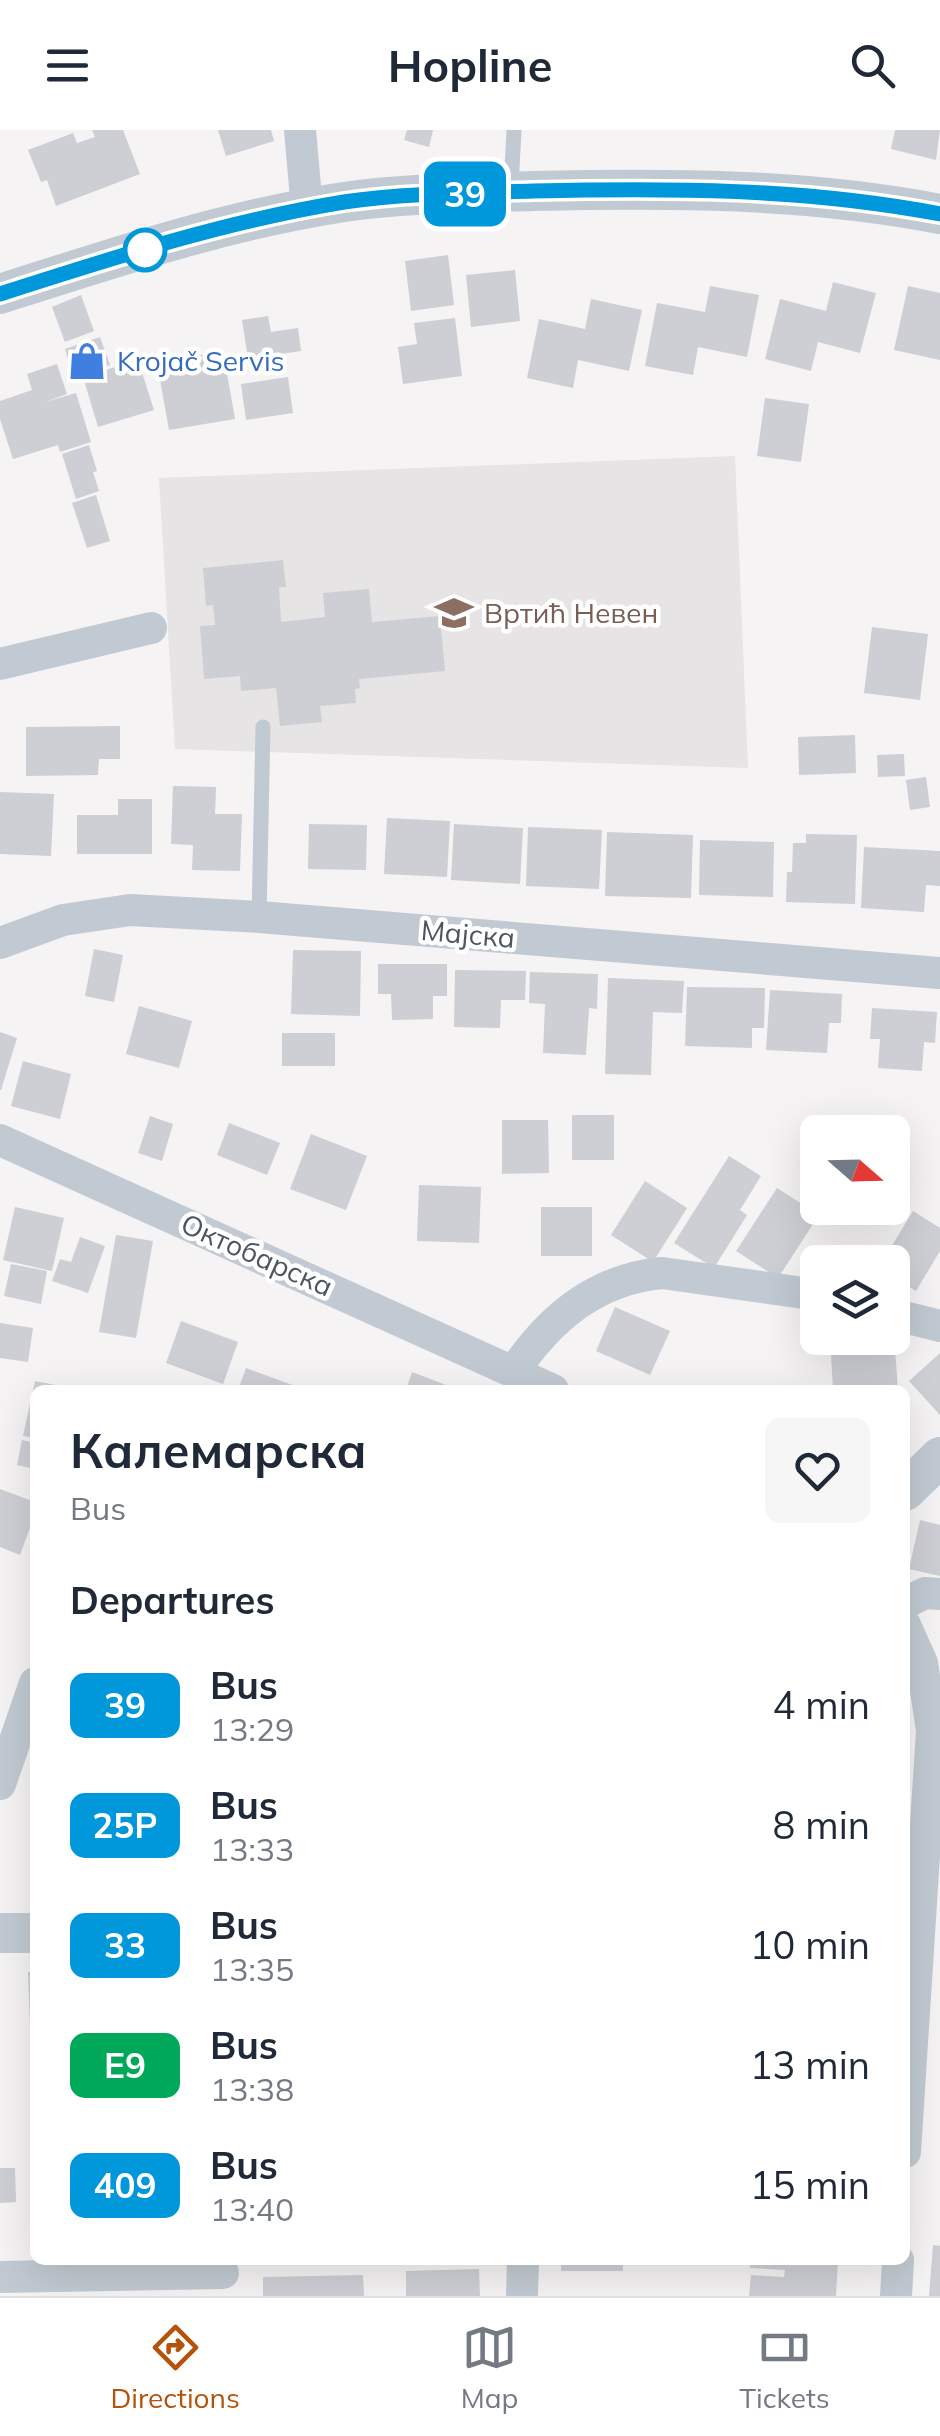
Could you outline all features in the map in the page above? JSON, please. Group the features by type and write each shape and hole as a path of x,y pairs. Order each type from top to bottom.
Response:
{"street":[{"path":"300,130 307,209"},
{"path":"0,294 204,232 347,202 511,192 750,190 940,214"},
{"path":"0,664 151,628"},
{"name":"Мајска","path":"0,943 63,920 130,910 259,917 940,973"},
{"name":"Октобарска","path":"0,1140 543,1385"},
{"path":"514,1371 538,1337 567,1310 608,1284 662,1273 800,1292"},
{"path":"910,1318 940,1326"},
{"path":"910,1486 940,1457"},
{"path":"910,1600 925,1593 940,1594"},
{"path":"910,1636 922,1663 932,1731 910,2074"},
{"path":"0,1784 30,1698"},
{"path":"0,1933 30,1933"},
{"path":"522,2265 522,2296"},
{"path":"896,2296 898,2265"},
{"path":"0,2277 223,2276"}],"lane":[{"path":"511,192 514,130"},
{"path":"259,917 263,728"}],"shaded area":[{"name":"Вртић Невен","path":"735,456 748,768 175,749 159,478"}],"building":[{"path":"92,130 123,130 140,174 56,206 47,180 41,182 28,150 73,133 77,143 95,137"},
{"path":"218,130 271,130 274,141 226,156"},
{"path":"407,130 433,130 429,147 404,140"},
{"path":"895,130 940,130 936,160 891,149"},
{"path":"448,255 454,305 411,311 405,261"},
{"path":"515,270 520,321 471,327 466,275"},
{"path":"833,282 876,293 860,353 818,342 811,371 765,359 780,299 826,311"},
{"path":"710,286 759,295 747,357 698,347 693,375 645,366 657,303 705,312"},
{"path":"908,286 940,293 940,360 894,350"},
{"path":"81,295 94,331 65,342 52,307"},
{"path":"591,299 642,310 629,371 578,360 573,388 527,378 539,319 585,329"},
{"path":"268,316 271,332 298,328 301,351 248,359 242,320"},
{"path":"455,318 462,376 403,384 398,347 417,344 414,323"},
{"path":"100,337 110,365 74,377 65,349"},
{"path":"223,351 235,419 169,430 157,363"},
{"path":"138,360 154,410 98,427 83,377"},
{"path":"57,364 67,394 45,402 76,393 91,442 60,452 58,445 13,459 0,419 0,401 32,390 27,374"},
{"path":"288,377 293,413 246,420 241,384"},
{"path":"765,398 809,404 801,462 757,456"},
{"path":"89,445 99,491 76,499 62,454"},
{"path":"96,495 110,541 87,548 72,503"},
{"path":"283,560 286,587 279,587 281,622 325,617 323,593 369,589 372,622 440,616 445,671 359,679 356,703 320,706 322,722 280,726 276,688 241,691 240,676 204,679 200,626 215,625 213,605 206,606 203,568"},
{"path":"872,627 928,634 920,700 864,693"},
{"path":"120,726 120,759 99,759 98,775 26,776 26,727"},
{"path":"855,735 856,773 799,775 798,737"},
{"path":"904,754 905,776 878,777 877,755"},
{"path":"926,777 930,807 910,810 906,780"},
{"path":"173,786 216,787 215,814 242,814 240,871 192,870 193,845 171,844"},
{"path":"0,792 54,794 51,856 0,854"},
{"path":"118,799 152,799 152,854 77,854 77,815 118,815"},
{"path":"387,818 450,821 447,877 384,874"},
{"path":"309,824 367,825 366,870 308,869"},
{"path":"454,824 523,828 520,884 451,880"},
{"path":"528,827 602,830 599,889 526,886"},
{"path":"607,832 693,835 691,898 605,896"},
{"path":"806,834 857,835 855,904 786,902 793,843 806,843"},
{"path":"700,840 774,842 773,897 699,895"},
{"path":"864,847 940,851 940,886 926,885 924,912 861,908"},
{"path":"94,949 123,955 114,1002 85,996"},
{"path":"293,950 361,951 360,1016 291,1014"},
{"path":"378,964 447,964 447,996 433,996 433,1019 392,1020 391,994 378,994"},
{"path":"455,970 526,971 525,1000 501,1000 500,1028 454,1027"},
{"path":"530,972 598,974 597,1009 589,1008 586,1055 543,1053 545,1004 529,1003"},
{"path":"608,978 684,981 682,1013 653,1012 651,1075 605,1074"},
{"path":"687,987 765,988 764,1028 752,1028 752,1048 685,1046"},
{"path":"770,990 842,994 841,1023 829,1023 827,1053 766,1050"},
{"path":"139,1006 192,1021 179,1068 126,1054"},
{"path":"872,1008 937,1012 935,1043 924,1042 922,1071 878,1068 880,1039 870,1039"},
{"path":"0,1032 17,1038 1,1090 0,1090"},
{"path":"282,1033 335,1033 335,1066 282,1066"},
{"path":"23,1061 71,1074 60,1119 11,1106"},
{"path":"572,1115 614,1115 614,1160 572,1160"},
{"path":"150,1116 173,1124 162,1161 138,1153"},
{"path":"502,1120 548,1120 549,1173 502,1174"},
{"path":"229,1123 280,1143 267,1175 217,1155"},
{"path":"311,1134 367,1156 346,1210 290,1189"},
{"path":"729,1156 761,1176 740,1210 747,1215 714,1268 674,1243"},
{"path":"645,1181 687,1208 653,1262 611,1235"},
{"path":"419,1185 481,1187 479,1243 417,1241"},
{"path":"777,1188 800,1203 800,1225 812,1225 778,1278 736,1251"},
{"path":"15,1207 64,1218 52,1271 3,1260"},
{"path":"541,1207 592,1207 592,1256 541,1256"},
{"path":"913,1211 940,1228 940,1251 916,1291 910,1288 910,1245 892,1245 904,1225 910,1225"},
{"path":"116,1235 153,1241 136,1338 99,1332"},
{"path":"80,1237 105,1246 88,1293 52,1281 60,1259 71,1262"},
{"path":"11,1264 47,1271 41,1304 4,1296"},
{"path":"615,1307 670,1331 650,1375 596,1351"},
{"path":"181,1321 238,1342 223,1384 166,1363"},
{"path":"0,1323 33,1328 28,1362 0,1358"},
{"path":"940,1353 940,1415 909,1381"},
{"path":"831,1355 895,1355 898,1385 833,1385"},
{"path":"246,1368 293,1385 240,1385"},
{"path":"412,1372 446,1385 408,1385"},
{"path":"30,1404 30,1437 23,1436"},
{"path":"22,1440 30,1442 30,1468 17,1465"},
{"path":"0,1489 30,1500 30,1528 20,1555 0,1547"},
{"path":"920,1520 940,1525 940,1576 910,1569"},
{"path":"0,2168 15,2168 16,2202 0,2203"},
{"path":"933,2245 940,2246 940,2296 929,2296"},
{"path":"561,2265 623,2265 623,2271 561,2271"},
{"path":"838,2265 836,2296 749,2296 751,2275 784,2277 785,2270 750,2268"},
{"path":"479,2269 480,2296 406,2296 406,2271"},
{"path":"363,2275 364,2296 263,2296 263,2277"}],"bus line":[{"name":"39","path":"0,294 204,232 307,209 370,200 622,189 750,190 940,214"}],"place":[{"name":"Krojač Servis","path":"87,361"},
{"name":"Вртић Невен","path":"454,613"}]}
